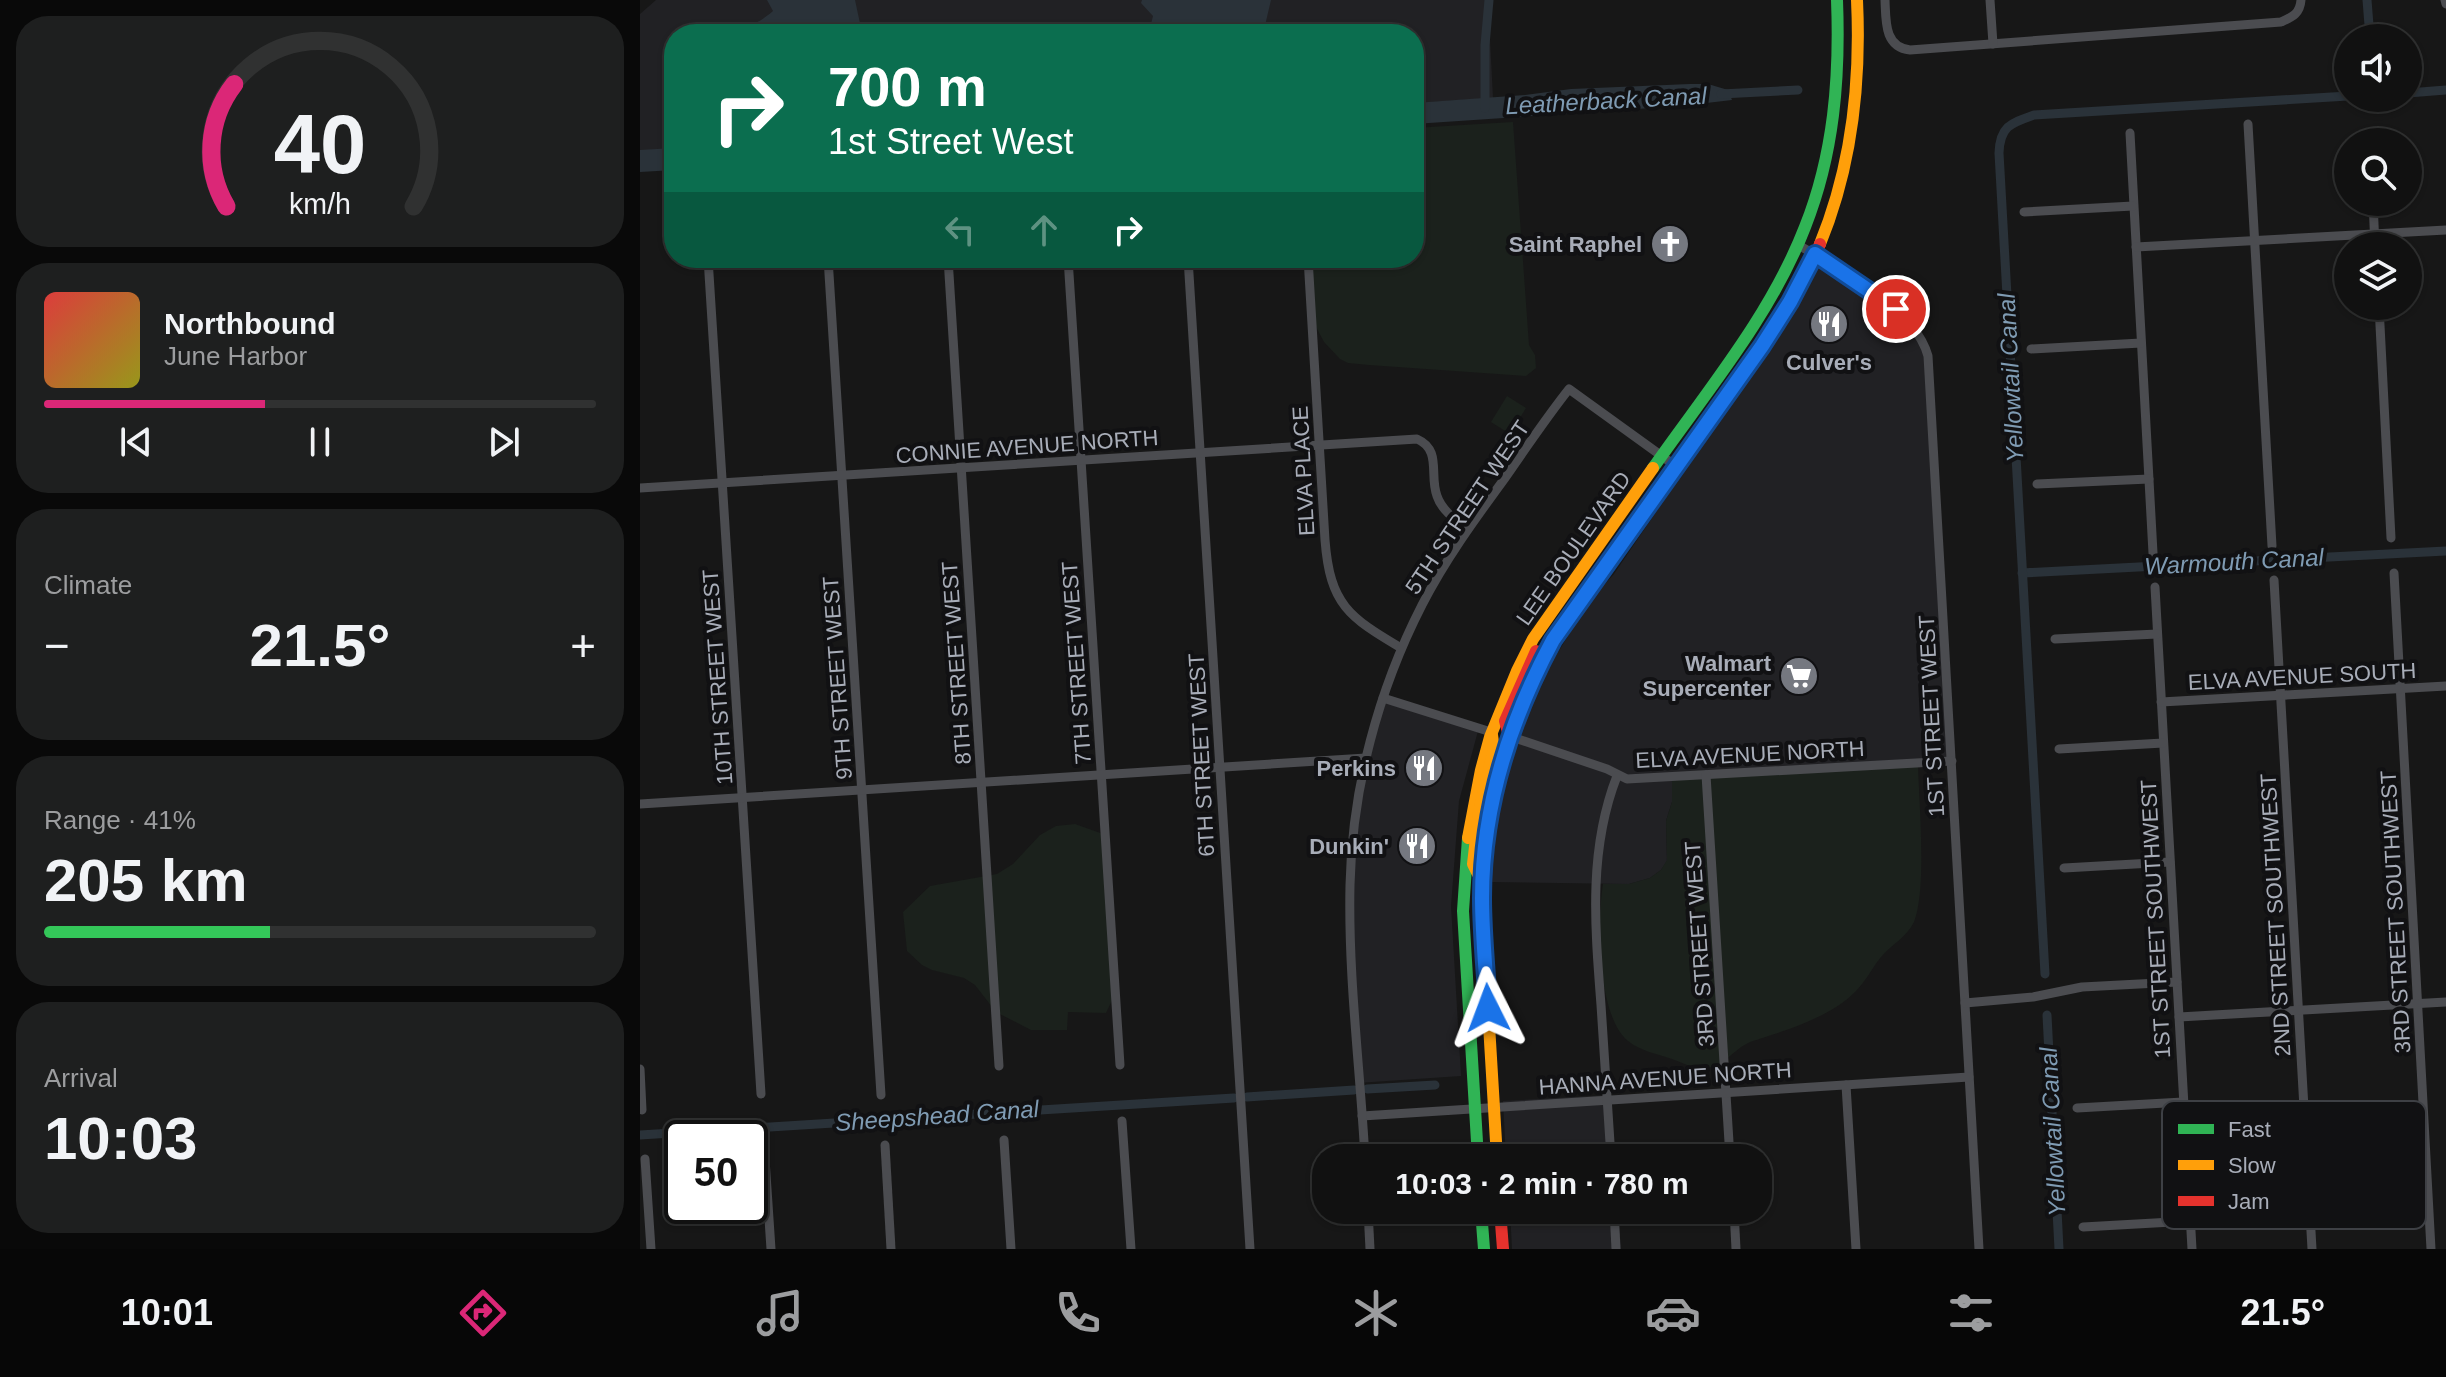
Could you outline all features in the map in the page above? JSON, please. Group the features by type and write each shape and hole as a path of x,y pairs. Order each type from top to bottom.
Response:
{"main road":[{"name":"LEE BOULEVARD","path":"1477,1144 1463,879 1471,806 1491,732 1533,639 1771,297 1798,245 1824,172 1836,113 1840,49 1837,0"},
{"name":"LEE BOULEVARD","path":"1496,1144 1482,882 1490,810 1509,736 1553,640 1762,346 1815,254 1843,172 1854,123 1859,62 1856,2"},
{"path":"1509,736 1505,721 1529,663 1562,605 1564,595"},
{"path":"1482,882 1473,864 1479,812 1494,749 1491,732"},
{"path":"1482,1224 1484,1249"},
{"path":"1501,1224 1503,1249"}],"street":[{"path":"1885,0 1888,32 1893,43 1901,49 1910,50 2281,22 2294,16 2301,0"},
{"path":"1990,0 1993,44"},
{"path":"2248,124 2272,546"},
{"path":"2130,133 2153,553"},
{"path":"2024,212 2133,206"},
{"path":"2410,232 2446,230"},
{"path":"2136,247 2334,236"},
{"name":"1ST STREET WEST","path":"1798,245 1863,285 1906,317 1921,336 1928,356 1979,1249"},
{"name":"10TH STREET WEST","path":"709,268 761,1094"},
{"name":"9TH STREET WEST","path":"829,268 881,1095"},
{"name":"8TH STREET WEST","path":"949,268 999,1066"},
{"name":"7TH STREET WEST","path":"1069,268 1120,1065"},
{"name":"6TH STREET WEST","path":"1189,268 1250,1249"},
{"name":"ELVA PLACE","path":"1309,268 1326,554 1334,590 1344,607 1359,622 1401,648"},
{"path":"2380,320 2391,538"},
{"path":"2031,349 2141,343"},
{"name":"5TH STREET WEST","path":"1364,1144 1350,883 1357,805 1366,758 1401,648 1433,586 1468,529 1569,389 1677,467"},
{"name":"CONNIE AVENUE NORTH","path":"640,488 1417,439 1427,444 1432,453 1434,483 1442,506 1468,529"},
{"path":"2037,484 2149,479"},
{"name":"3RD STREET SOUTHWEST","path":"2394,573 2424,1101"},
{"name":"2ND STREET SOUTHWEST","path":"2274,580 2303,1101"},
{"name":"1ST STREET SOUTHWEST","path":"2155,587 2183,1101"},
{"path":"2055,639 2157,634"},
{"name":"ELVA AVENUE SOUTH","path":"2161,702 2446,686"},
{"path":"1383,698 1491,732"},
{"name":"ELVA AVENUE NORTH","path":"1509,736 1607,769 1617,776 1642,779 1952,761"},
{"path":"2059,749 2163,743"},
{"path":"640,804 1366,758"},
{"name":"3RD STREET WEST","path":"1706,775 1729,1144"},
{"path":"1610,1144 1595,930 1595,884 1600,836 1617,776"},
{"path":"2064,868 2170,862"},
{"path":"1965,1003 2023,999 2082,987 2177,982"},
{"path":"2179,1017 2446,1002"},
{"path":"640,1069 642,1110"},
{"name":"HANNA AVENUE NORTH","path":"1362,1116 1969,1077"},
{"path":"1846,1085 1856,1249"},
{"path":"2077,1108 2162,1103"},
{"path":"1122,1121 1131,1249"},
{"path":"1004,1140 1011,1249"},
{"path":"885,1145 891,1249"},
{"name":"3RD STREET SOUTHWEST","path":"2426,1147 2431,1249"},
{"path":"645,1159 651,1249"},
{"path":"768,1204 771,1249"},
{"path":"2083,1227 2162,1223"},
{"path":"1369,1224 1370,1249"},
{"path":"1615,1224 1616,1249"},
{"path":"1735,1224 1736,1249"},
{"name":"1ST STREET SOUTHWEST","path":"2191,1229 2192,1249"},
{"name":"2ND STREET SOUTHWEST","path":"2311,1229 2312,1249"}],"shaded area":[{"path":"656,0 1488,0 1493,98 1424,102 1424,24 664,24 664,153 640,154 640,14"},
{"path":"1513,122 1529,345 1535,355 1536,368 1526,376 1348,363 1324,342 1314,323 1310,268 1424,268 1424,127"},
{"path":"1824,257 1910,324 1927,349 1952,762 1672,779 1672,802 1666,821 1667,861 1650,878 1629,884 1491,882 1491,857 1500,792 1521,725 1541,680 1588,603 1614,574 1792,312"},
{"path":"1507,396 1526,408 1510,434 1491,422"},
{"path":"1387,697 1478,731 1459,801 1451,906 1461,1076 1357,1083 1348,852 1369,744"},
{"path":"1918,764 1921,868 1914,922 1881,957 1856,991 1821,1015 1747,1044 1720,1063 1707,1068 1689,1066 1628,1041 1618,1029 1605,990 1600,943 1603,884 1629,884 1650,878 1661,870 1667,860 1666,821 1672,802 1672,778"},
{"path":"1075,824 1103,834 1115,994 1106,1013 1068,1012 1067,1030 1031,1030 996,1012 975,985 964,978 922,965 907,951 903,912 930,886 997,874 1013,864 1040,835 1056,826"},
{"path":"1611,1095 1614,1144 1505,1144 1503,1101"},
{"path":"1511,1224 1619,1224 1621,1249 1512,1249"}],"water":[{"path":"767,0 855,0 860,24 753,24 773,11"},
{"path":"1142,0 1271,0 1265,24 1151,24 1153,16 1141,3"},
{"path":"1708,84 1728,90 1732,100 1424,123 1424,102 1571,89"},
{"path":"664,149 664,171 640,172 640,150"}],"waterway":[{"path":"1485,108 1489,0"},
{"path":"2367,0 2369,24"},
{"name":"Leatherback Canal","path":"1721,94 1798,90"},
{"name":"Yellowtail Canal","path":"2422,92 2446,90"},
{"name":"Yellowtail Canal","path":"2045,974 1999,153 2002,137 2013,123 2034,115 2334,97"},
{"name":"Warmouth Canal","path":"2022,573 2446,551"},
{"name":"Yellowtail Canal","path":"2047,1015 2059,1249"},
{"name":"Sheepshead Canal","path":"1367,1089 1435,1085"},
{"name":"Sheepshead Canal","path":"1247,1097 1354,1090"},
{"name":"Sheepshead Canal","path":"640,1135 1234,1098"}],"traffic: fast":[{"path":"1653,468 1756,322 1805,227 1829,144 1836,87 1837,0"},
{"path":"1468,838 1463,911 1477,1144"},
{"path":"1482,1224 1484,1249"}],"traffic: slow":[{"path":"1820,244 1840,185 1852,124 1857,63 1857,0"},
{"path":"1468,838 1490,737 1517,671 1533,639 1653,468"},
{"path":"1481,880 1473,864 1479,812 1494,749 1492,735"},
{"path":"1491,807 1483,868 1482,908 1496,1144"}],"traffic: jam":[{"path":"1491,807 1514,724 1529,687 1548,653 1590,586 1772,330 1803,280 1820,244"},
{"path":"1509,736 1505,721 1536,651"},
{"path":"1501,1224 1503,1249"}],"place":[{"name":"Saint Raphel","path":"1670,244"},
{"name":"Culver's","path":"1829,324"},
{"name":"Walmart Supercenter","path":"1799,676"},
{"name":"Perkins","path":"1424,768"},
{"name":"Dunkin'","path":"1417,846"}],"route":[{"path":"1488,1008 1482,899 1490,810 1509,736 1553,640 1762,346 1815,254 1896,309"}]}
